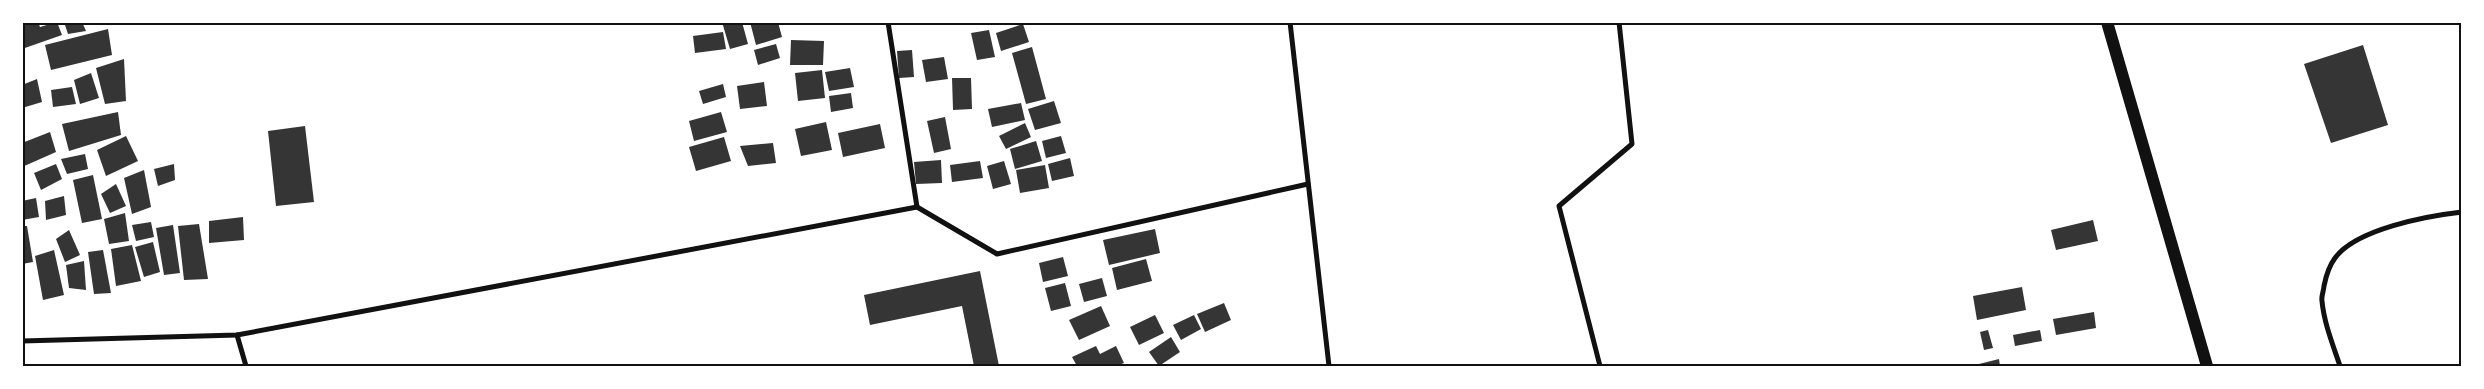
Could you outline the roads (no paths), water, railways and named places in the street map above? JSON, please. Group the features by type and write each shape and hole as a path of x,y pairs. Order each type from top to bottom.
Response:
{"main road":[{"path":"2107,22 2207,366"}],"street":[{"path":"888,22 917,207"},
{"path":"1290,22 1329,366"},
{"path":"1600,366 1559,206 1632,144 1618,22"},
{"path":"22,341 237,335 917,207 997,254 1308,184"},
{"path":"2340,366 2328,333 2322,300 2327,272 2335,258 2343,250 2359,240 2395,224 2462,212"},
{"path":"237,335 246,366"}]}
